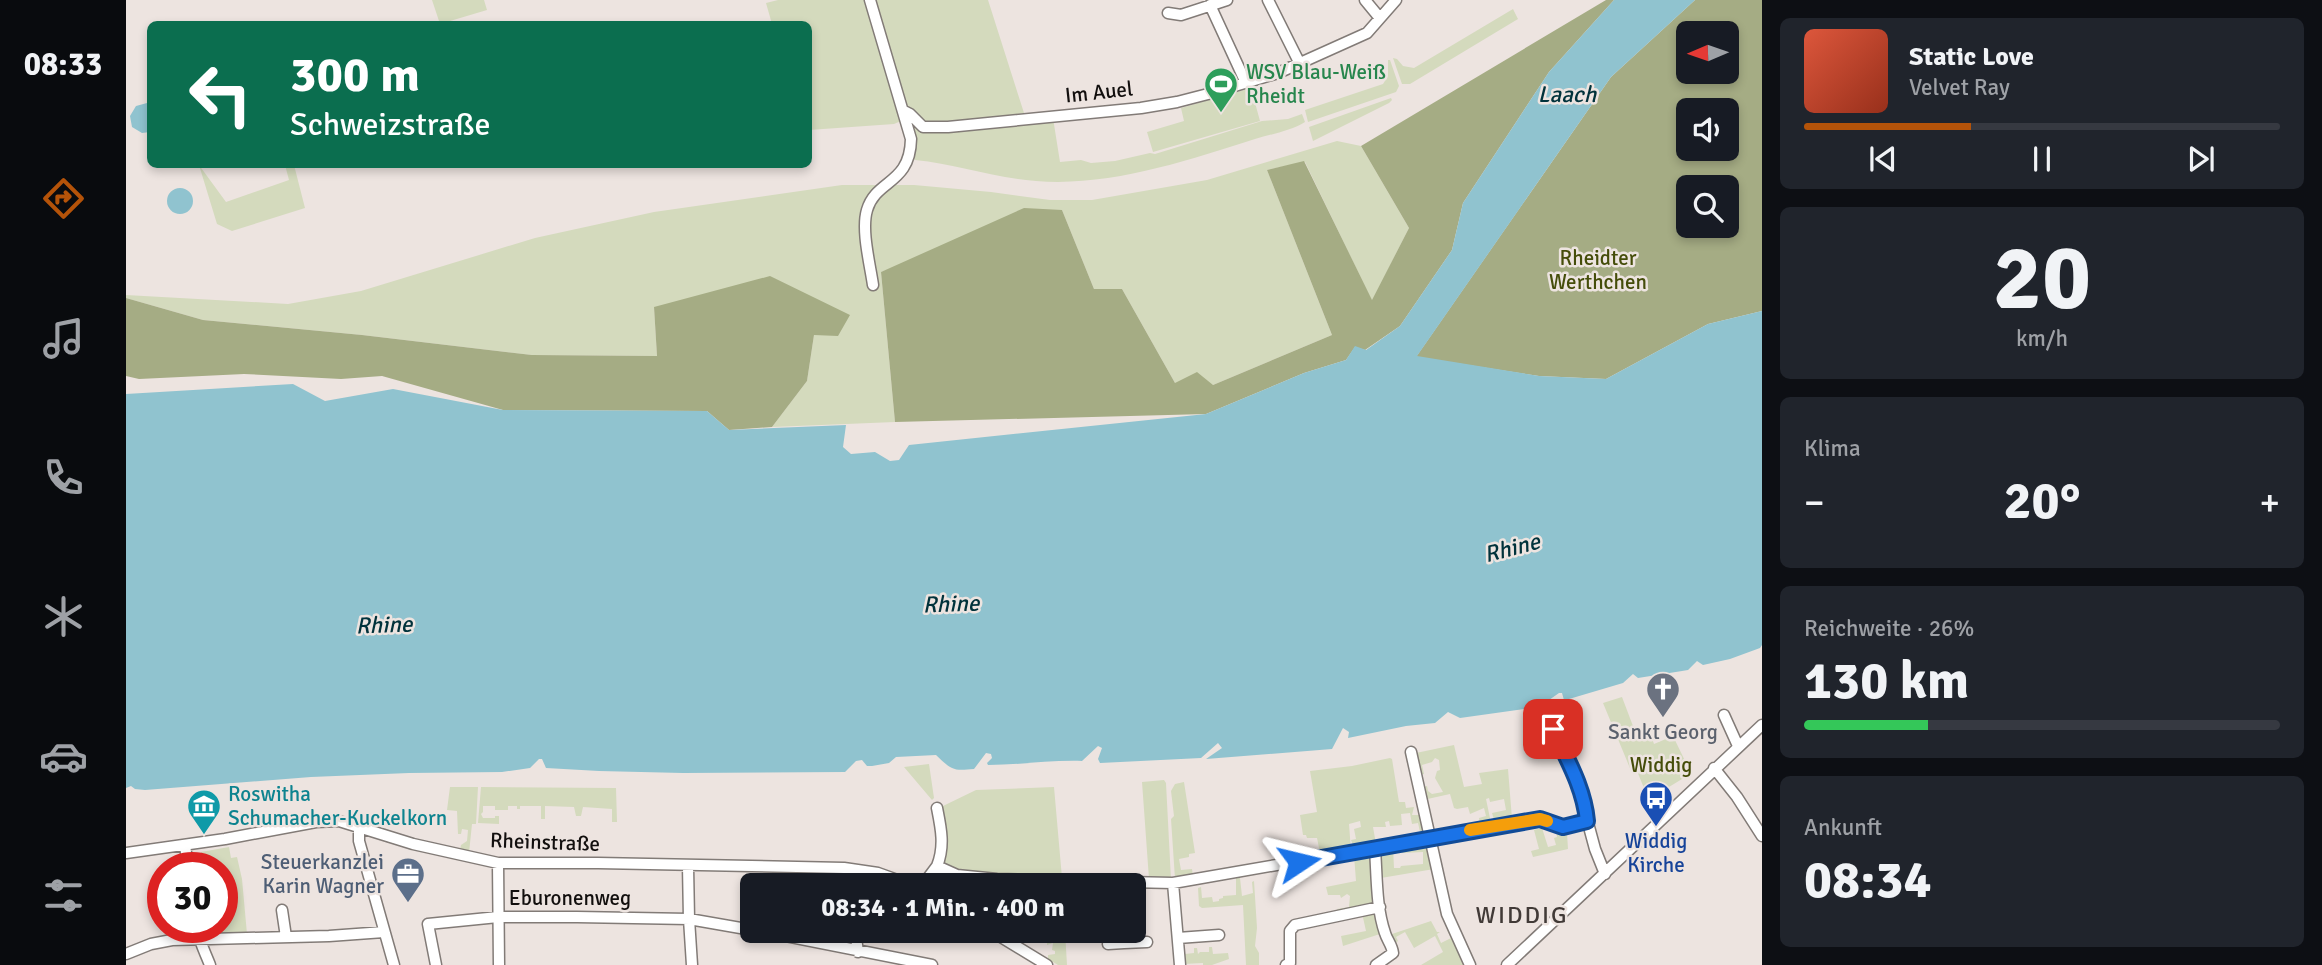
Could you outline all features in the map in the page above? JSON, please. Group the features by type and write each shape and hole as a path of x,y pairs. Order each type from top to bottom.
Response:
{"street":[{"path":"870,0 911,139 908,162 867,208 865,225 873,285"},
{"path":"1168,13 1181,15 1227,0"},
{"path":"1268,0 1300,64"},
{"path":"1366,0 1379,17"},
{"name":"Im Auel","path":"904,111 923,127 948,127 1161,105 1198,97 1278,73 1371,31 1379,17 1388,11 1396,0"},
{"path":"1210,5 1246,82"},
{"path":"1724,715 1738,746"},
{"path":"1507,965 1762,725"},
{"path":"1553,729 1575,775 1605,874"},
{"path":"1411,752 1447,914 1470,965"},
{"path":"1714,768 1762,836"},
{"path":"932,873 942,851 937,808"},
{"path":"1146,884 1173,883 1540,819 1563,827 1587,821"},
{"name":"Rheinstraße","path":"126,853 316,822 339,821 413,844 498,863 844,868 878,873"},
{"path":"359,826 359,841 394,965"},
{"path":"185,845 186,852"},
{"path":"1375,849 1380,907 1385,934 1393,948 1393,953 1376,965"},
{"path":"498,863 499,965"},
{"path":"688,866 692,965"},
{"path":"937,866 953,873"},
{"path":"844,868 845,873"},
{"path":"1173,883 1180,965"},
{"path":"1286,965 1292,957 1290,934 1295,925 1380,907"},
{"path":"282,910 286,937"},
{"name":"Eburonenweg","path":"436,965 428,924 498,917 689,919 740,928"},
{"path":"238,939 384,932"},
{"path":"1178,938 1219,935"},
{"path":"126,954 158,943"},
{"path":"201,943 210,965"},
{"path":"824,943 932,965"},
{"path":"857,943 858,952"},
{"path":"1011,943 1047,965"},
{"path":"1108,944 1124,943"}],"green space":[{"path":"432,0 484,0 487,10 450,21 439,21"},
{"path":"778,0 988,0 1024,113 967,122 916,126 920,133 1053,118 1060,162 1081,160 1091,163 1155,154 1262,121 1288,119 1302,114 1305,122 1175,164 1091,180 1036,181 915,160 915,138 908,118 894,124 812,130 812,21 771,21 766,3"},
{"path":"1606,0 1614,0 1549,72 1463,203 1452,250 1400,326 1365,350 1355,347 1346,360 1304,373 1206,414 895,422 881,272 1024,208 1062,210 1094,289 1122,289 1175,383 1197,372 1213,385 1332,335 1267,170 1304,161 1372,300 1409,228 1361,146"},
{"name":"Rheidter Werthchen","path":"1695,0 1762,0 1762,311 1708,324 1606,379 1539,376 1416,357 1611,77"},
{"path":"1513,9 1518,19 1410,84 1402,84 1393,58 1403,66 1414,68"},
{"path":"1388,60 1399,86 1396,92 1308,122 1305,110 1383,84 1388,76"},
{"name":"WSV Blau-Weiß Rheidt","path":"1251,88 1260,121 1153,152 1147,132 1184,121 1181,108"},
{"path":"1391,98 1389,103 1313,141 1309,127"},
{"path":"1337,141 1361,146 1409,228 1372,301 1305,162 1267,170 1332,335 1213,385 1175,383 1122,289 1094,289 1062,210 881,272 895,422 772,427 807,381 814,335 654,307 657,356 532,355 203,320 126,298 126,295 288,304 361,291 535,238 654,212 842,185 914,185 1050,200 1092,200 1207,180"},
{"path":"200,168 226,202 289,180 286,168 295,168 305,208 232,231 217,224"},
{"path":"770,276 850,315 838,336 814,335 807,381 772,427 729,430 707,411 503,410 382,376 341,379 244,374 139,379 126,376 126,298 203,320 532,355 657,356 654,307"},
{"name":"Widdig","path":"1622,697 1636,734 1649,730 1654,744 1673,736 1688,767 1685,769 1687,776 1664,790 1665,792 1648,798 1637,771 1632,773 1603,703"},
{"path":"1454,745 1464,787 1482,784 1479,773 1508,769 1512,819 1495,823 1492,813 1506,810 1504,799 1490,802 1489,798 1486,799 1491,823 1480,825 1479,818 1486,816 1484,808 1470,814 1468,807 1454,808 1450,794 1423,800 1420,788 1427,786 1432,794 1443,792 1435,778 1440,770 1439,760 1435,758 1422,765 1424,774 1417,775 1416,753"},
{"path":"1390,758 1399,802 1405,802 1406,808 1414,807 1412,815 1422,815 1425,835 1414,837 1414,834 1420,832 1418,823 1412,824 1410,813 1401,814 1402,825 1390,826 1389,821 1385,822 1386,827 1373,827 1376,844 1354,848 1351,840 1356,839 1354,829 1361,827 1360,821 1349,824 1351,851 1320,853 1317,838 1303,835 1300,815 1317,812 1310,771"},
{"path":"929,764 934,798 932,800 904,767"},
{"path":"1164,780 1171,880 1149,879 1142,782"},
{"path":"1184,782 1195,853 1179,859 1181,870 1192,869 1193,876 1175,879 1171,791 1175,784"},
{"path":"450,787 478,787 476,824 472,824 469,853 460,850 461,845 467,841 468,830 462,829 461,834 458,834 457,811 447,810"},
{"path":"481,787 616,788 617,822 612,822 612,809 583,807 581,816 576,816 574,807 545,806 545,819 541,819 541,806 520,806 520,809 517,809 517,806 508,806 508,810 495,810 495,806 483,806 483,818 499,816 499,824 478,823"},
{"path":"1054,787 1062,873 974,873 957,872 948,867 944,861 946,845 943,806 976,790"},
{"path":"1542,828 1548,847 1556,845 1555,828 1567,833 1568,849 1533,857 1531,851 1539,849 1534,830"},
{"path":"1426,842 1429,844 1434,869 1381,878 1381,851 1393,847 1394,868 1423,864 1423,852 1402,853 1402,846"},
{"path":"229,847 230,852 201,852"},
{"path":"1372,854 1375,904 1338,912 1337,909 1349,907 1350,896 1347,894 1341,898 1340,895 1328,895 1326,887 1356,881 1354,855"},
{"path":"238,861 242,879 247,934 238,934"},
{"path":"1236,878 1240,878 1242,896 1253,893 1254,881 1257,928 1255,946 1259,953 1259,965 1246,965 1243,905 1199,906 1198,888 1201,887 1202,898 1212,897 1213,902 1219,901 1223,896 1236,895"},
{"path":"1376,911 1380,934 1343,946 1341,936 1366,931 1362,913"},
{"path":"1431,921 1437,932 1440,932 1437,934 1441,943 1451,938 1447,930 1449,929 1468,965 1421,965 1443,952 1435,936 1414,948 1405,932 1396,937 1398,941 1394,944 1390,935"},
{"path":"1053,943 1066,943 1067,965 1058,965 1048,959 1048,955 1055,954 1052,950"},
{"path":"1182,946 1185,954 1194,953 1194,948 1197,948 1198,954 1209,952 1209,947 1212,947 1213,954 1228,953 1229,959 1212,965 1183,964"}],"water":[{"path":"1614,0 1695,0 1611,77 1417,356 1539,376 1606,379 1708,324 1762,311 1760,648 1703,665 1697,661 1688,670 1638,678 1633,674 1623,683 1569,699 1564,700 1562,693 1559,693 1539,707 1460,718 1448,712 1435,723 1348,738 1349,732 1343,728 1332,749 1206,759 1222,748 1218,743 1201,758 1100,763 1098,759 1102,748 1098,746 1082,761 988,765 992,758 991,754 986,753 974,769 961,770 949,767 936,755 896,757 889,763 872,766 867,766 862,760 856,761 845,772 599,771 546,768 542,759 539,759 530,768 502,772 311,777 145,790 131,786 126,788 126,394 293,384 325,401 393,389 503,410 707,411 729,430 846,425 843,447 851,454 875,452 890,461 899,460 909,445 1206,414 1304,373 1346,360 1355,346 1366,350 1400,326 1452,250 1463,203 1549,72"},
{"path":"147,103 147,132 142,133 132,127 130,116 136,106"},
{"path":"180,188 189,192 193,201 189,210 180,214 171,210 167,201 171,192"}],"slow traffic":[{"path":"1470,830 1540,819 1547,821"}],"place":[{"name":"WSV Blau-Weiß Rheidt","path":"1221,114"},
{"name":"Sankt Georg","path":"1663,719"},
{"name":"Widdig Kirche","path":"1656,828"},
{"name":"Roswitha Schumacher-Kuckelkorn","path":"204,836"},
{"name":"Steuerkanzlei Karin Wagner","path":"408,904"}],"district":[{"name":"WIDDIG","path":"1522,915"}],"route":[{"path":"1299,862 1540,819 1563,827 1587,821 1575,775 1553,729"}],"water label":[{"name":"Laach","path":"1567,94"},
{"name":"Rhine","path":"1512,548"},
{"name":"Rhine","path":"951,604"},
{"name":"Rhine","path":"384,625"}]}
